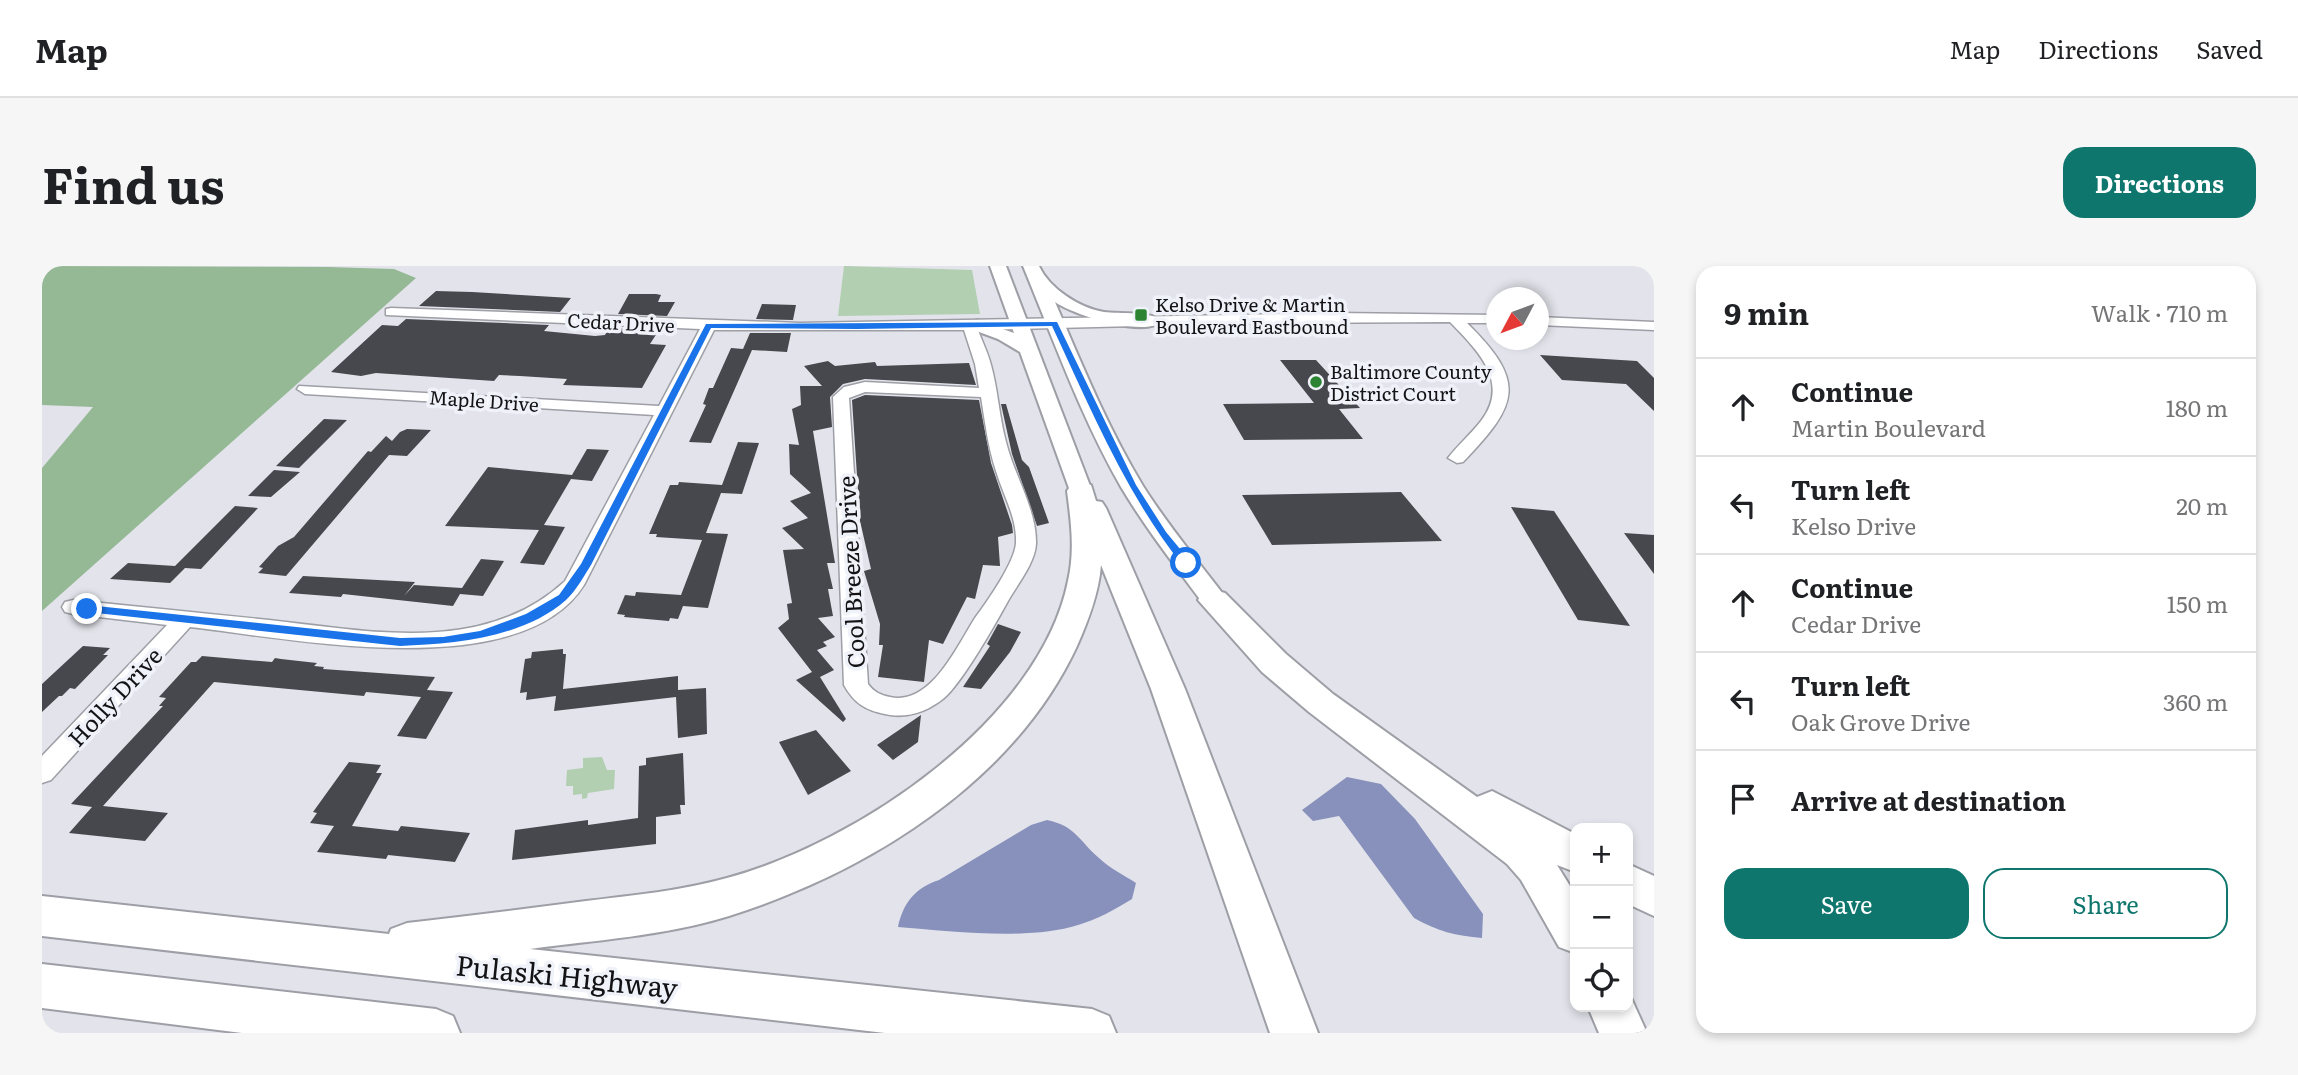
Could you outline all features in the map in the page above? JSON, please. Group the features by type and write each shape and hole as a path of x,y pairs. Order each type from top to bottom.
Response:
{"highway":[{"path":"1081,491 1094,512 1168,689 1294,1033"},
{"path":"353,951 686,908 742,892 836,852 914,804 944,783 1006,728 1042,678 1080,595 1087,537 1081,491"},
{"path":"1214,600 1230,608 1278,654 1382,736 1467,792 1570,851"},
{"path":"1214,600 1274,663 1321,703 1397,762 1492,827 1521,851 1536,867 1570,925"},
{"path":"1633,886 1654,897"},
{"name":"Pulaski Highway","path":"42,916 1092,1033"},
{"path":"42,986 436,1033"},
{"path":"1613,1012 1623,1033"}],"main road":[{"path":"998,266 1081,491"},
{"path":"1034,273 1062,302 1079,312 1101,317 1153,321"},
{"path":"1034,273 1055,324 1131,485 1163,534 1214,600"},
{"path":"973,325 997,316 1006,307 1008,297"},
{"path":"973,325 998,332 1027,348"}],"street":[{"name":"Cedar Drive","path":"391,312 709,326 1486,319"},
{"path":"1454,318 1485,350 1504,383 1499,410 1484,432 1457,458"},
{"path":"1549,321 1654,326"},
{"name":"Cool Breeze Drive","path":"973,325 989,393 994,430 1005,472 1026,531 1023,556 991,612 936,692 911,706 885,707 862,694 856,685 853,669 853,604 841,397 850,390 865,387 989,393"},
{"path":"72,607 400,642 443,641 505,628 550,606 573,585 586,565 709,326"},
{"name":"Maple Drive","path":"305,389 663,411"},
{"name":"Holly Drive","path":"42,772 185,620"}],"green space":[{"path":"42,266 394,269 416,278 42,611 42,468 93,407 42,405"},
{"path":"844,266 972,270 980,314 838,316"},
{"path":"602,757 607,770 615,770 614,789 588,793 587,798 582,799 582,794 573,795 573,786 566,786 567,770 583,768 583,758"}],"water":[{"path":"1347,777 1381,784 1415,819 1483,914 1482,938 1447,932 1414,918 1339,816 1313,821 1302,810"},
{"path":"1047,820 1071,830 1103,862 1136,883 1132,899 1085,923 1036,933 988,934 898,927 907,904 923,887 1031,825"}],"building":[{"path":"436,291 571,298 560,312 419,306"},
{"path":"629,294 656,294 661,295 658,302 675,302 667,316 618,314"},
{"path":"762,304 796,305 793,320 756,319"},
{"path":"406,319 549,325 544,331 595,336 605,335 609,328 659,330 650,344 666,345 642,388 563,385 567,379 520,376 499,375 494,381 376,373 361,376 331,372 382,325 398,326"},
{"path":"750,333 791,333 787,352 752,350 711,443 689,442 706,405 703,404 709,388 713,388 731,348 743,349"},
{"path":"1540,355 1637,361 1654,378 1654,411 1626,384 1562,380"},
{"name":"Baltimore County District Court","path":"1280,360 1316,360 1360,408 1339,409 1363,439 1244,440 1223,404 1314,403"},
{"path":"828,361 835,366 875,362 877,366 969,363 976,385 865,379 843,384 830,397 832,427 813,431 835,563 827,563 833,589 828,589 833,616 818,618 835,637 823,642 827,646 817,650 834,670 820,677 846,719 843,722 796,680 812,672 778,628 789,619 787,604 792,603 783,550 804,549 782,528 808,518 790,501 811,493 790,474 789,444 799,445 792,409 801,405 800,386 822,386 804,366"},
{"path":"865,395 979,400 991,463 1012,525 1013,533 998,537 1000,566 983,565 975,599 967,597 943,644 929,640 924,682 878,677 883,645 879,645 880,624 864,571 871,569 860,521 852,400"},
{"path":"1001,404 1006,404 1022,460 1029,467 1049,523 1037,526 1012,454"},
{"path":"324,419 347,420 299,468 276,466"},
{"path":"407,429 431,430 407,456 389,455 286,576 258,573 263,568 259,567 278,546 294,537 368,451 371,452 386,436 392,441"},
{"path":"738,442 759,443 742,494 721,493 706,533 728,534 708,608 683,606 678,619 670,618 669,621 617,614 625,595 635,596 636,592 681,595 702,540 656,537 657,534 649,534 670,485 678,485 679,482 722,485"},
{"path":"587,449 609,450 592,481 571,479 544,525 565,527 544,565 520,563 539,530 445,526 488,467 572,475"},
{"path":"274,470 300,472 271,497 248,496"},
{"path":"1401,492 1442,541 1272,545 1242,495"},
{"path":"235,506 258,508 201,569 185,568 170,583 110,579 128,563 175,566"},
{"path":"1511,507 1554,511 1630,626 1578,620"},
{"path":"1624,533 1654,535 1654,574"},
{"path":"481,559 504,561 483,596 460,594 453,606 343,594 341,597 289,593 303,576 415,582 404,596 414,585 462,588"},
{"path":"998,624 1021,632 1010,652 981,689 963,687 990,646 987,644"},
{"path":"83,646 110,648 103,655 108,655 75,689 70,688 42,712 42,684"},
{"path":"563,649 563,654 566,654 563,689 678,676 678,690 706,688 707,734 678,738 676,697 554,711 556,696 526,700 527,692 520,693 525,659 531,658 532,652"},
{"path":"202,656 272,662 275,658 317,663 314,666 324,667 323,669 435,677 427,690 453,692 426,739 397,736 421,697 366,692 364,696 214,682 103,806 168,813 145,841 69,833 92,807 71,804 163,706 159,706 166,698 159,697 191,662 196,662"},
{"path":"921,715 918,742 893,760 877,745"},
{"path":"816,730 851,771 808,795 779,742"},
{"path":"683,753 685,805 680,805 681,814 656,817 656,844 512,860 515,830 588,820 588,825 638,818 639,766 646,765 646,758"},
{"path":"349,762 381,765 376,773 382,773 352,826 398,831 401,826 470,833 455,862 388,855 386,859 317,852 334,826 310,823 317,813 313,812"}],"place":[{"name":"Kelso Drive & Martin Boulevard Eastbound","path":"1141,315"},
{"name":"Baltimore County District Court","path":"1316,382"}],"route":[{"path":"87,609 400,642 443,641 481,635 530,617 562,597 586,565 709,326 1055,324 1079,380 1131,485 1186,563"}]}
